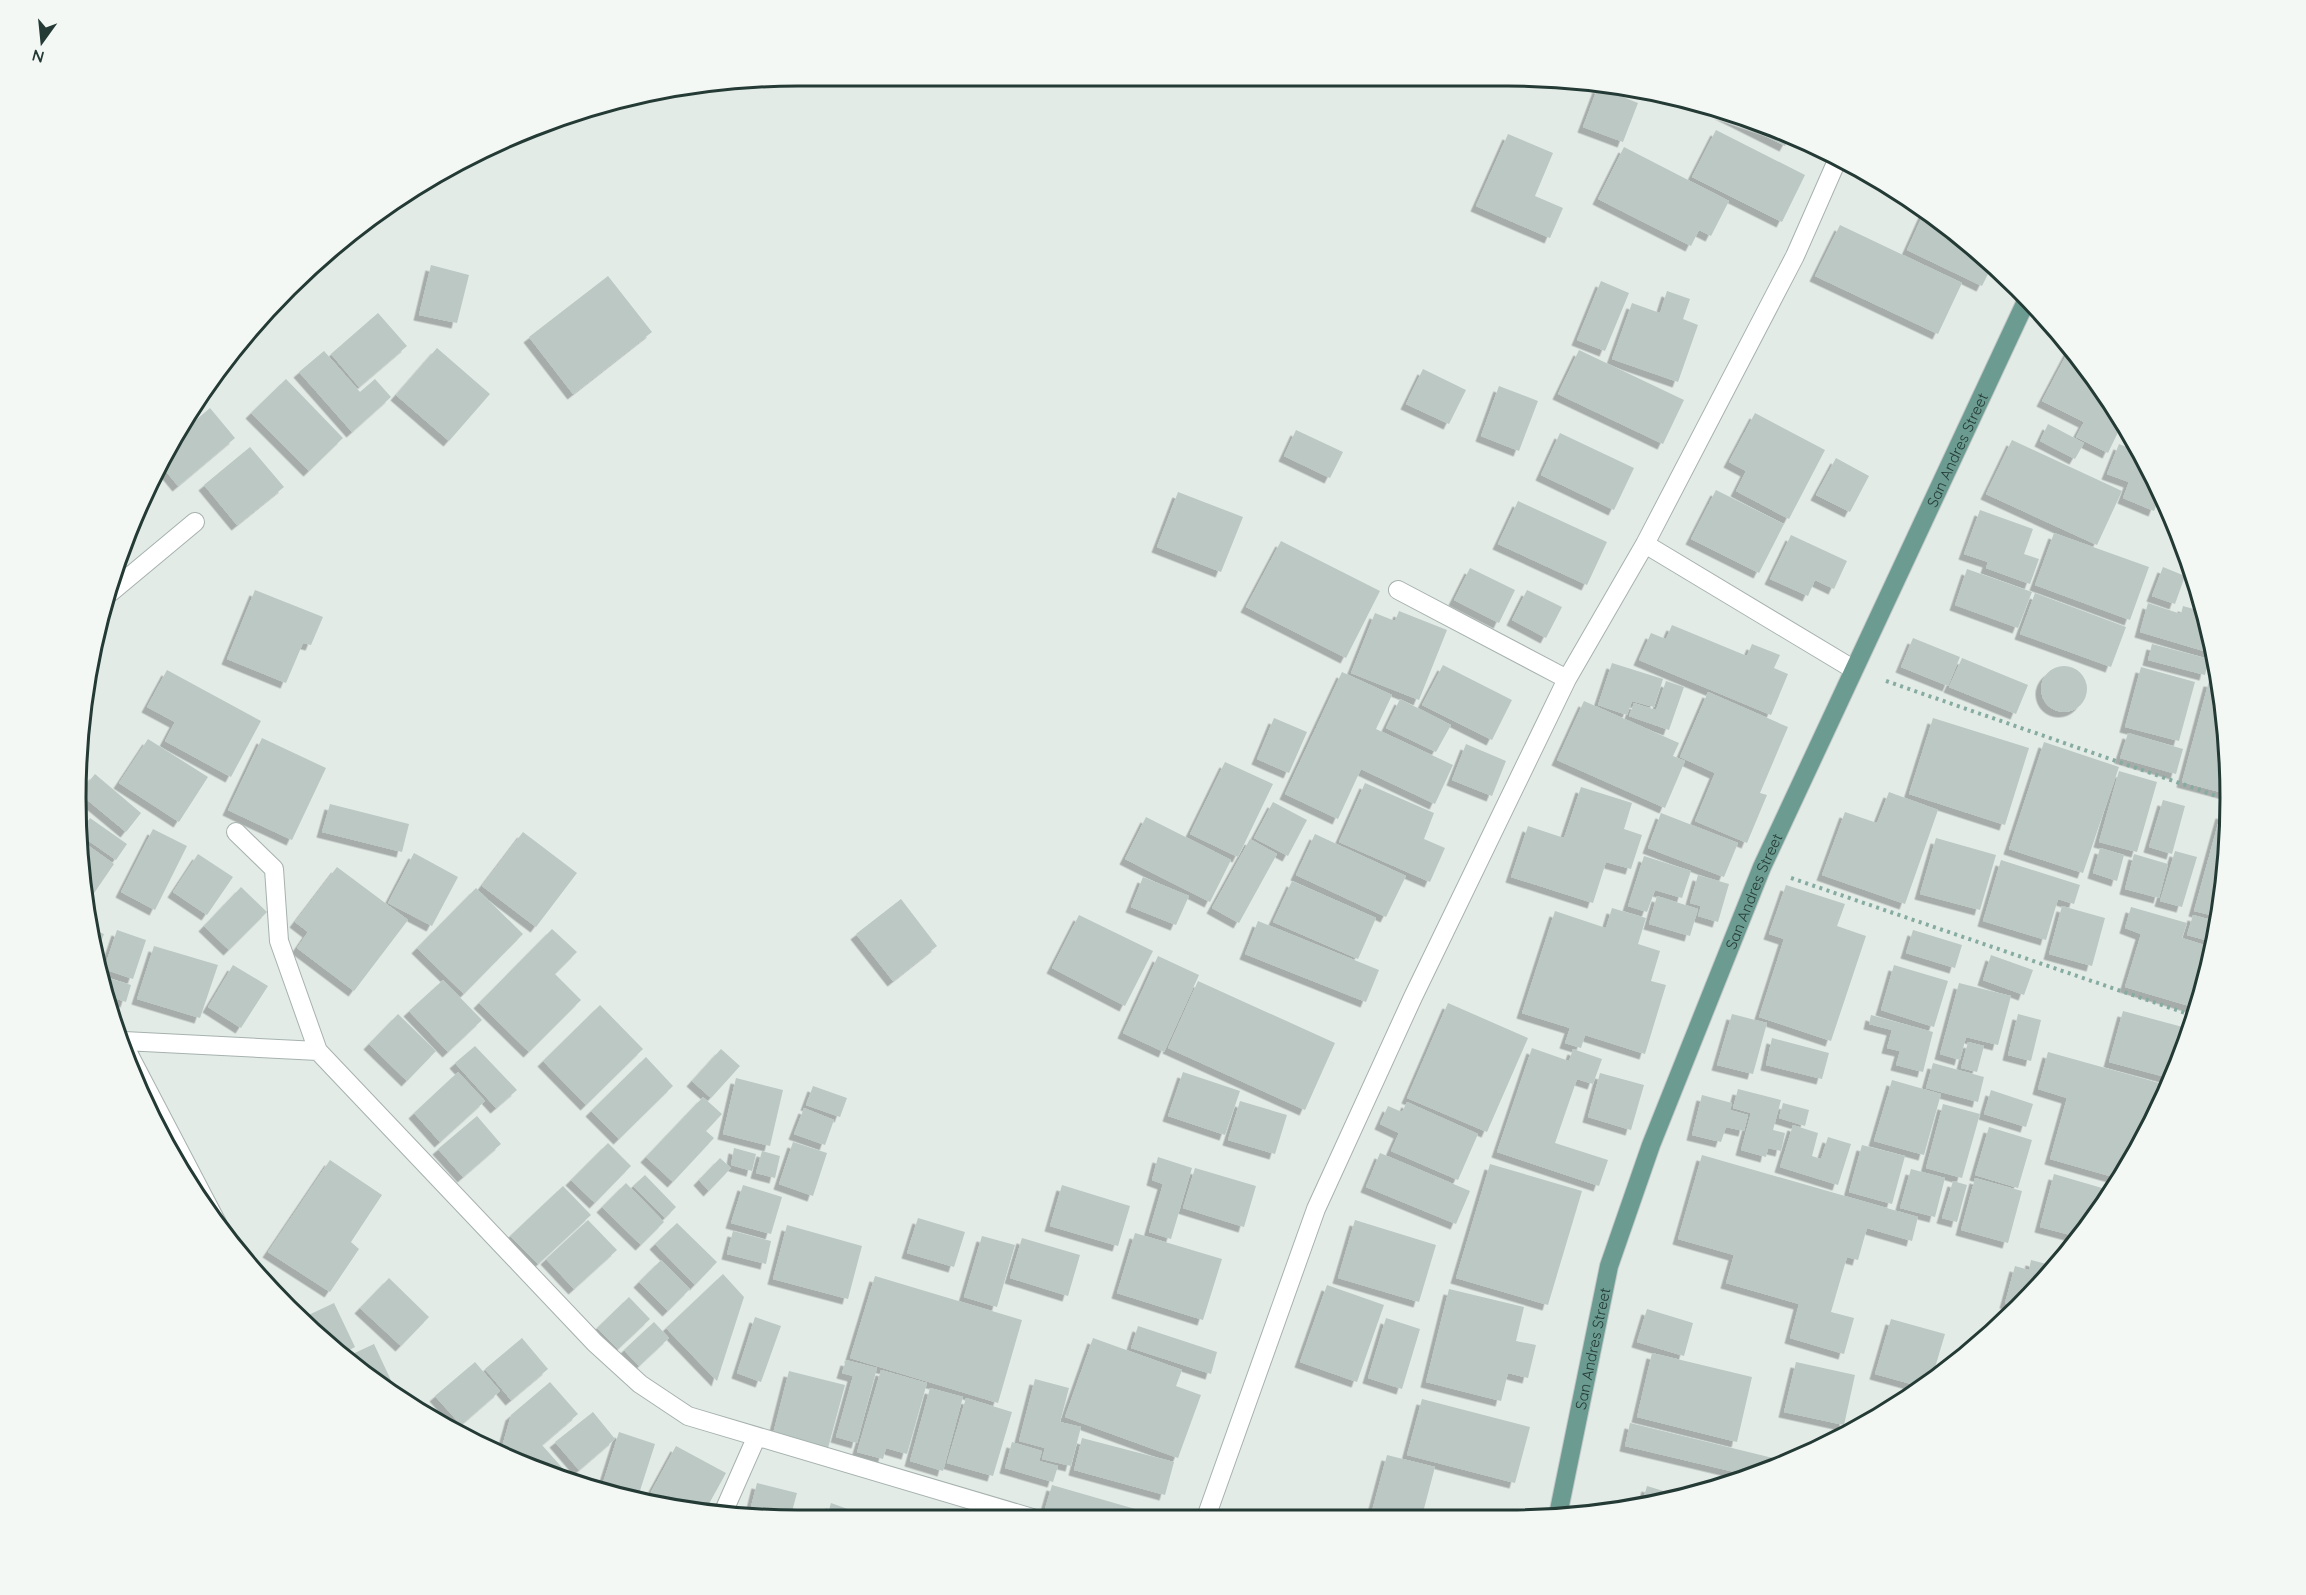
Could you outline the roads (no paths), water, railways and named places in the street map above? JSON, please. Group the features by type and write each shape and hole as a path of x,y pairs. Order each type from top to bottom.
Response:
{"main road":[{"name":"San Andres Street","path":"1560,1508 1610,1266 1651,1145 1762,867 2024,306"}],"street":[{"path":"1209,1510 1316,1209 1413,997 1567,679 1645,544 1795,256 1835,165"},
{"path":"118,586 195,522"},
{"path":"1645,544 1853,669"},
{"path":"1398,590 1567,679"},
{"path":"236,832 273,869 279,941 318,1051 561,1309 640,1384 688,1416 1004,1510"},
{"path":"129,1041 318,1051"},
{"path":"726,1505 756,1438"}]}
